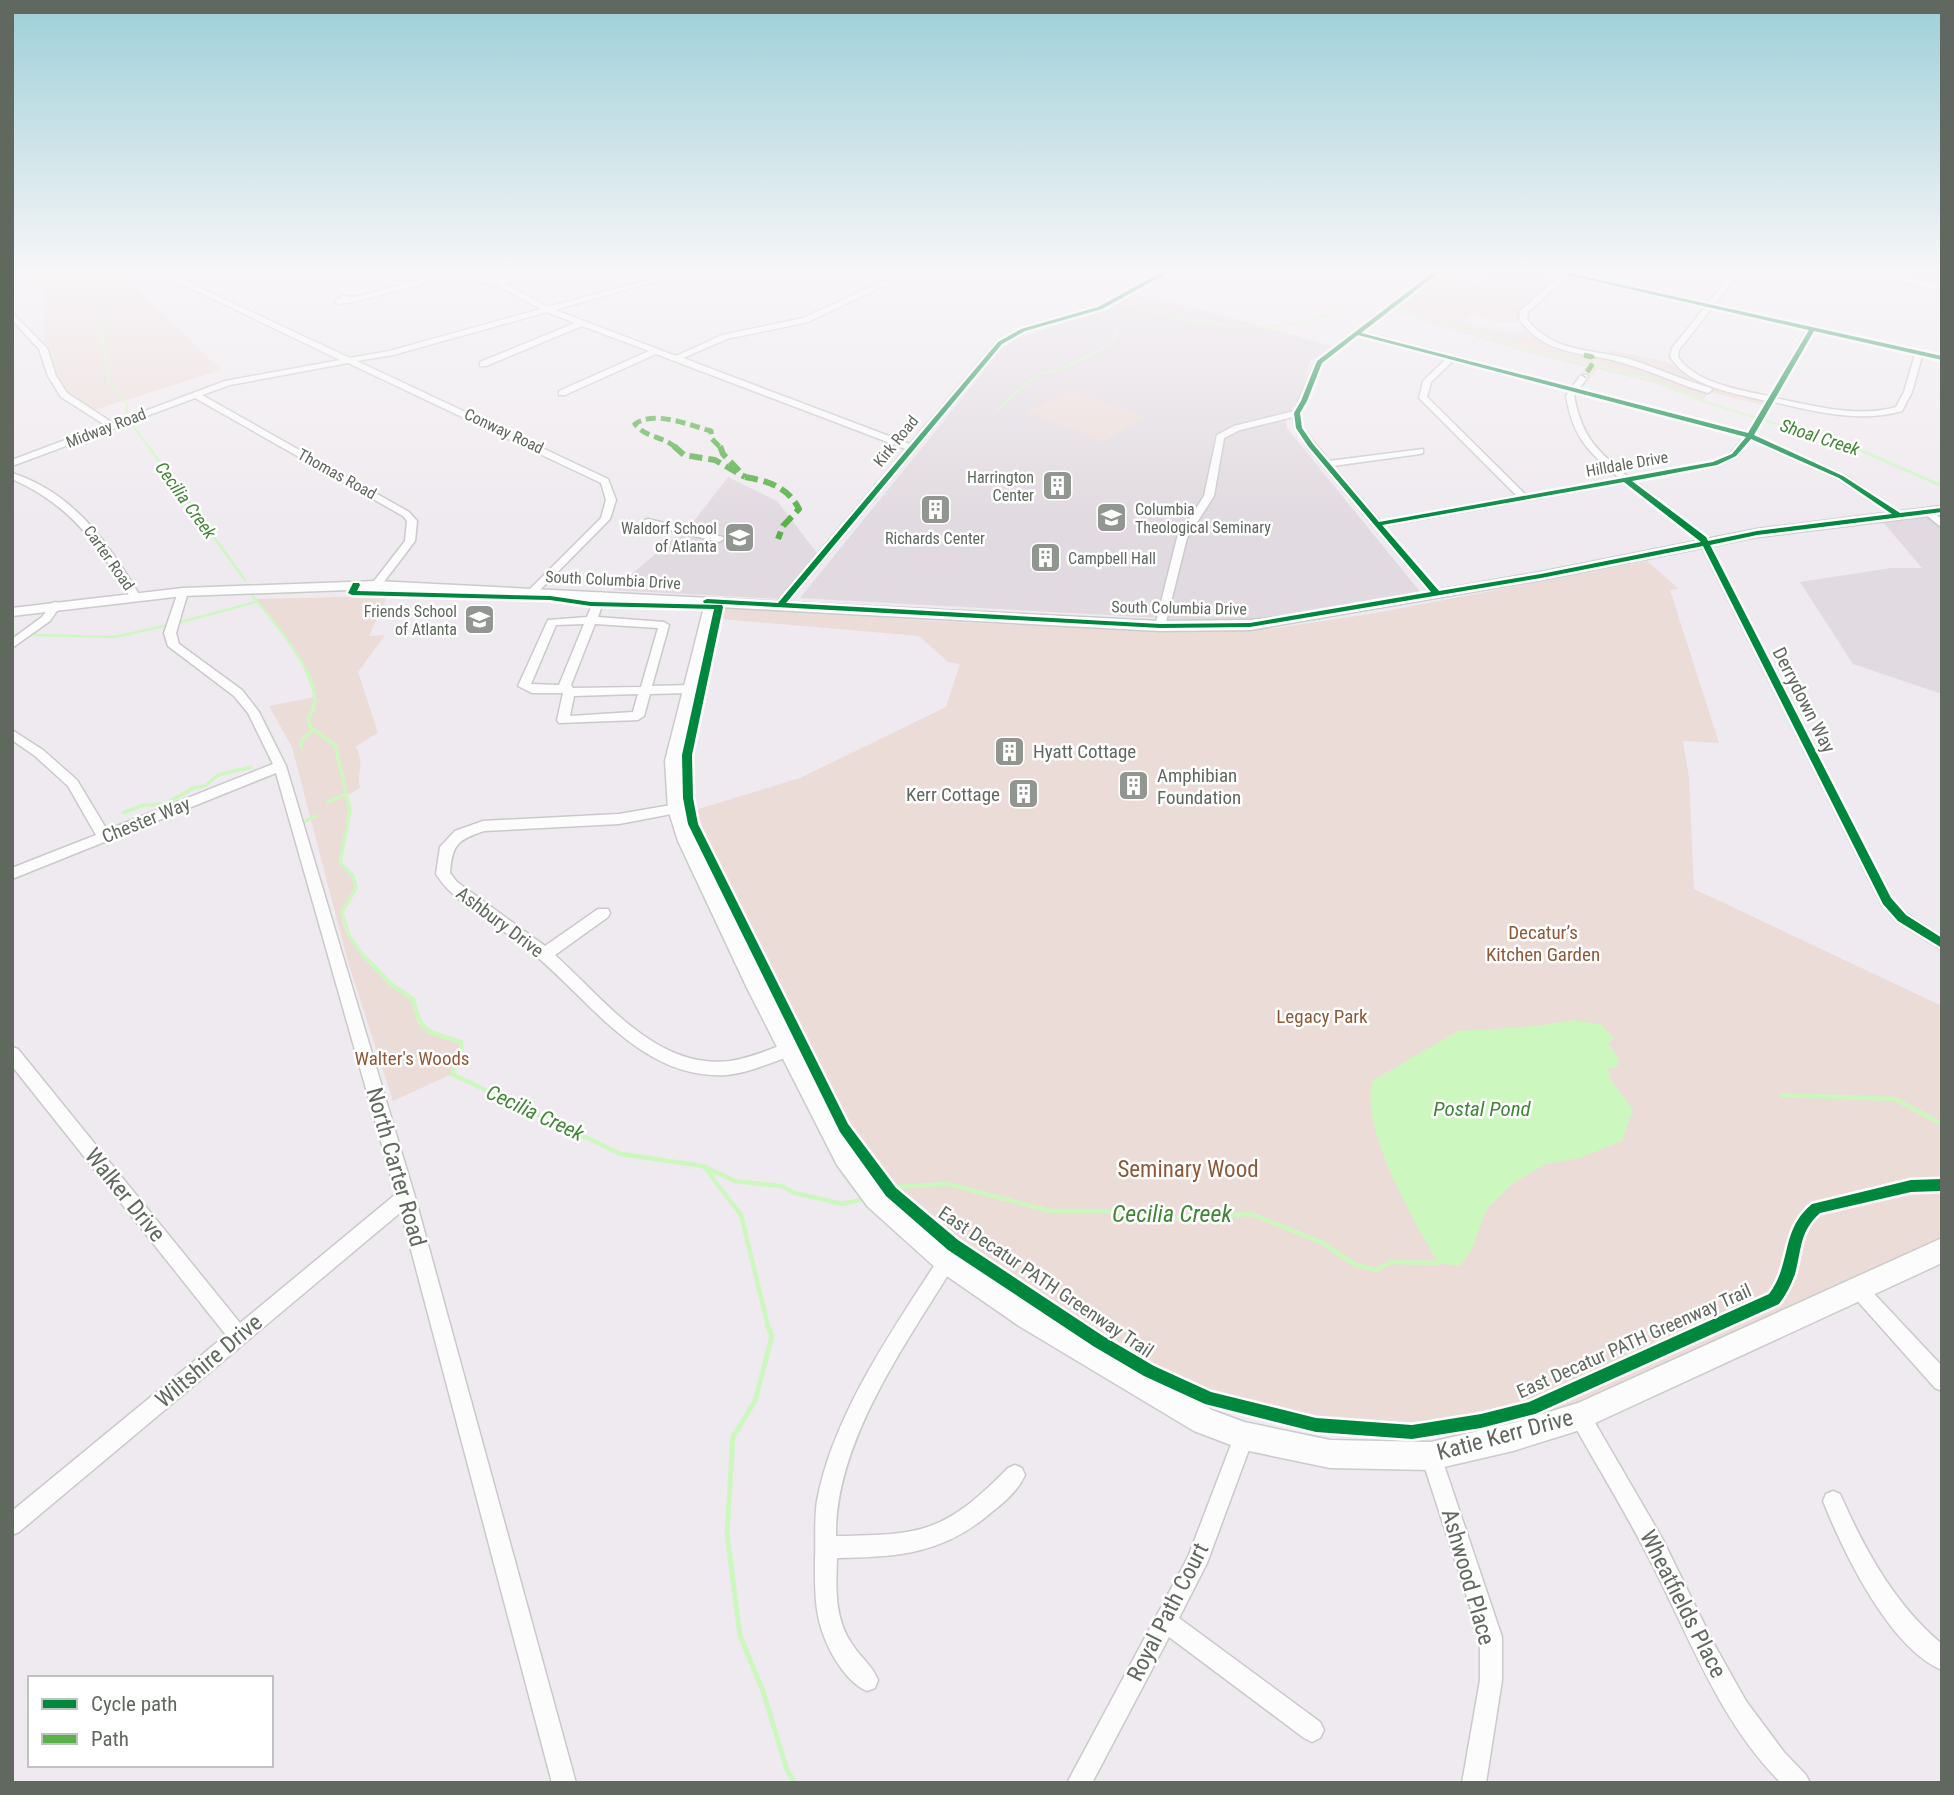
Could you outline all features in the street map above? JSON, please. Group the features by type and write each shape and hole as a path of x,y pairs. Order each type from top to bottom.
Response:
{"main road":[{"name":"South Columbia Drive","path":"12,612 183,592 376,585 533,591 1160,626 1250,625 1437,594 1807,525 1935,511"},
{"name":"Katie Kerr Drive","path":"713,602 674,761 677,809 687,841 787,1050 845,1158 876,1199 947,1261 1028,1317 1204,1421 1244,1436 1330,1454 1431,1456 1513,1437 1580,1416 1942,1250"}],"street":[{"path":"45,355 52,376 64,395 112,426"},
{"name":"Conway Road","path":"340,355 605,481 610,489 612,507 605,519 533,591"},
{"name":"Midway Road","path":"12,463 228,383 378,355"},
{"path":"483,364 505,355"},
{"path":"562,393 648,355"},
{"path":"667,355 911,447"},
{"path":"677,358 684,355"},
{"name":"Kirk Road","path":"781,604 990,355"},
{"path":"1329,355 1319,362 1310,377 1307,397 1297,413 1299,428 1437,594"},
{"path":"1434,355 1750,436 1841,477 1898,515"},
{"path":"1597,355 1616,358 1686,384 1769,402 1859,415 1898,410 1904,403 1919,355"},
{"path":"1674,355 1679,365 1702,380 1769,402"},
{"name":"Hilldale Drive","path":"1378,524 1715,464 1734,455 1750,436 1797,355"},
{"path":"1450,359 1425,384 1423,398 1525,499"},
{"path":"1576,390 1584,377"},
{"name":"Derrydown Way","path":"1576,390 1570,396 1579,433 1590,448 1626,480 1703,539 1887,901 1902,918 1942,944"},
{"name":"Thomas Road","path":"194,394 406,514 412,521 410,541 376,585"},
{"path":"1160,626 1182,538 1209,496 1220,437 1237,428 1297,413"},
{"path":"1328,464 1420,451"},
{"name":"Carter Road","path":"12,476 46,490 77,513 95,534 135,596"},
{"path":"1935,511 1942,525"},
{"path":"648,522 719,538"},
{"name":"North Carter Road","path":"183,592 170,633 174,646 237,693 253,712 281,766 405,1196 564,1783"},
{"path":"601,595 591,620 565,685 568,690 563,720 638,716 646,691 664,625 591,620 552,622 524,685 532,689 568,690 646,691 690,689"},
{"path":"12,645 46,620 56,605"},
{"path":"12,734 39,752 73,783 104,837"},
{"name":"Chester Way","path":"12,874 281,766"},
{"name":"Ashbury Drive","path":"677,809 620,819 484,827 460,834 445,850 443,874 452,886 545,954 641,1042 664,1058 695,1067 725,1068 787,1050"},
{"path":"545,954 603,913"},
{"name":"Walker Drive","path":"12,1054 239,1336"},
{"name":"Wiltshire Drive","path":"12,1525 405,1196"},
{"path":"867,1680 842,1654 824,1608 828,1498 843,1445 917,1309 947,1261"},
{"path":"1859,1290 1942,1381"},
{"name":"Wheatfields Place","path":"1580,1416 1654,1545 1741,1716 1775,1763 1798,1783"},
{"name":"Royal Path Court","path":"1079,1783 1196,1563 1244,1436"},
{"name":"Ashwood Place","path":"1431,1456 1491,1637 1491,1680 1474,1783"},
{"path":"826,1547 900,1546 943,1536 984,1510 1015,1475"},
{"path":"1833,1501 1856,1558 1889,1607 1942,1659"},
{"path":"1165,1621 1312,1730"}],"shaded area":[{"name":"Columbia Theological Seminary","path":"997,355 1319,355 1310,361 1300,396 1286,418 1287,428 1421,593 1273,618 1217,621 800,598"},
{"name":"Waldorf School of Atlanta","path":"728,477 777,501 817,553 779,599 613,590 694,521"},
{"path":"1927,515 1942,531 1942,694 1853,664 1800,582 1891,568 1922,568 1883,522"}],"green space":[{"path":"45,355 205,355 221,370 91,411 56,389"},
{"path":"1537,355 1586,357 1633,355 1667,362 1699,380 1766,400 1763,405 1709,392 1702,402 1654,383 1598,369 1590,378 1581,377 1585,367"},
{"path":"1069,389 1145,417 1103,442 1027,412"},
{"name":"Legacy Park","path":"1647,561 1679,589 1670,590 1719,743 1683,741 1689,778 1694,889 1942,1006 1942,1237 1604,1399 1412,1439 1312,1434 1208,1402 981,1269 906,1210 833,1110 791,1014 707,848 695,810 800,778 946,707 960,664 948,662 919,636 720,619 723,609 744,606 930,621 1196,632 1277,628 1376,613"},
{"name":"Walter's Woods","path":"387,596 369,636 385,635 358,672 378,733 355,747 360,757 360,788 347,796 350,817 340,863 353,876 356,888 342,917 350,938 370,964 393,986 413,999 418,1023 430,1031 458,1039 463,1046 452,1066 452,1074 393,1101 348,962 292,747 269,706 315,697 313,686 291,646 255,599"}],"water":[{"name":"Postal Pond","path":"1574,1020 1602,1025 1614,1039 1608,1043 1619,1059 1617,1067 1608,1068 1610,1079 1633,1110 1622,1141 1579,1158 1546,1164 1513,1183 1486,1210 1472,1249 1460,1266 1438,1263 1403,1199 1381,1149 1374,1125 1372,1081 1458,1031 1528,1027"}],"waterway":[{"name":"Cecilia Creek","path":"105,355 109,381 127,404 126,417"},
{"path":"998,409 1036,375 1064,368 1091,355"},
{"name":"Shoal Creek","path":"1550,355 1647,378 1708,403 1855,448"},
{"name":"Cecilia Creek","path":"129,420 149,448"},
{"name":"Cecilia Creek","path":"148,446 245,580"},
{"name":"Shoal Creek","path":"1851,446 1942,486"},
{"name":"Cecilia Creek","path":"251,594 288,641 306,671"},
{"path":"181,622 256,602"},
{"path":"35,635 115,637 164,626"},
{"path":"12,635 24,633"},
{"name":"Cecilia Creek","path":"306,671 315,701 308,719 313,729"},
{"path":"301,748 301,741 313,729"},
{"name":"Cecilia Creek","path":"313,729 335,745 350,810 340,863 353,876 356,888 342,912 349,936 366,959"},
{"path":"123,813 144,805 165,804 193,788 205,786 218,775 251,767"},
{"path":"328,802 346,794"},
{"path":"303,822 316,816"},
{"name":"Cecilia Creek","path":"365,957 392,985 413,999 419,1020 427,1030 461,1042 461,1051 452,1074 621,1154 703,1166 735,1181 781,1186 795,1193 842,1204 860,1200"},
{"path":"1781,1095 1895,1099 1942,1124"},
{"path":"705,1168 741,1215 768,1326"},
{"name":"Cecilia Creek","path":"895,1187 948,1184 1050,1211 1102,1211 1163,1218 1251,1214 1321,1242 1356,1265 1376,1270 1391,1262 1438,1263"},
{"path":"767,1325 772,1336 755,1401 733,1437 727,1533 740,1636 763,1691 787,1770 795,1783"}],"marked path":[{"path":"1584,355 1592,357 1593,363 1584,377"},
{"path":"745,477 723,454 719,443 712,439 711,431 660,418 642,419 635,424 641,432 669,441 684,455 715,460 745,477 770,483 784,490 799,509 783,526 778,539"}],"cycle path":[{"path":"781,604 990,355"},
{"path":"1328,355 1319,362 1297,413 1299,428 1310,445 1437,594"},
{"path":"1439,355 1750,436 1841,477 1898,515"},
{"path":"1378,524 1715,464 1734,455 1750,436 1797,355"},
{"path":"1928,355 1942,358"},
{"path":"1626,480 1703,539 1887,901 1902,918 1942,944"},
{"path":"707,601 1160,626 1250,625 1541,576 1757,533 1942,510"},
{"name":"East Decatur PATH Greenway Trail","path":"356,585 352,593 550,598 591,604 719,607 687,755 688,798 693,824 844,1128 891,1192 953,1245 1098,1341 1149,1371 1210,1399 1316,1425 1412,1432 1481,1421 1530,1409 1774,1299 1787,1276 1800,1227 1806,1217 1817,1208 1911,1186 1942,1185"}],"place":[{"name":"Harrington Center","path":"1057,486"},
{"name":"Richards Center","path":"935,509"},
{"name":"Columbia Theological Seminary","path":"1112,518"},
{"name":"Waldorf School of Atlanta","path":"740,537"},
{"name":"Campbell Hall","path":"1045,558"},
{"name":"Friends School of Atlanta","path":"480,620"},
{"name":"Hyatt Cottage","path":"1010,751"},
{"name":"Amphibian Foundation","path":"1134,786"},
{"name":"Kerr Cottage","path":"1023,794"}],"park label":[{"name":"Decatur’s Kitchen Garden","path":"1543,943"},
{"name":"Seminary Wood","path":"1188,1169"}]}
